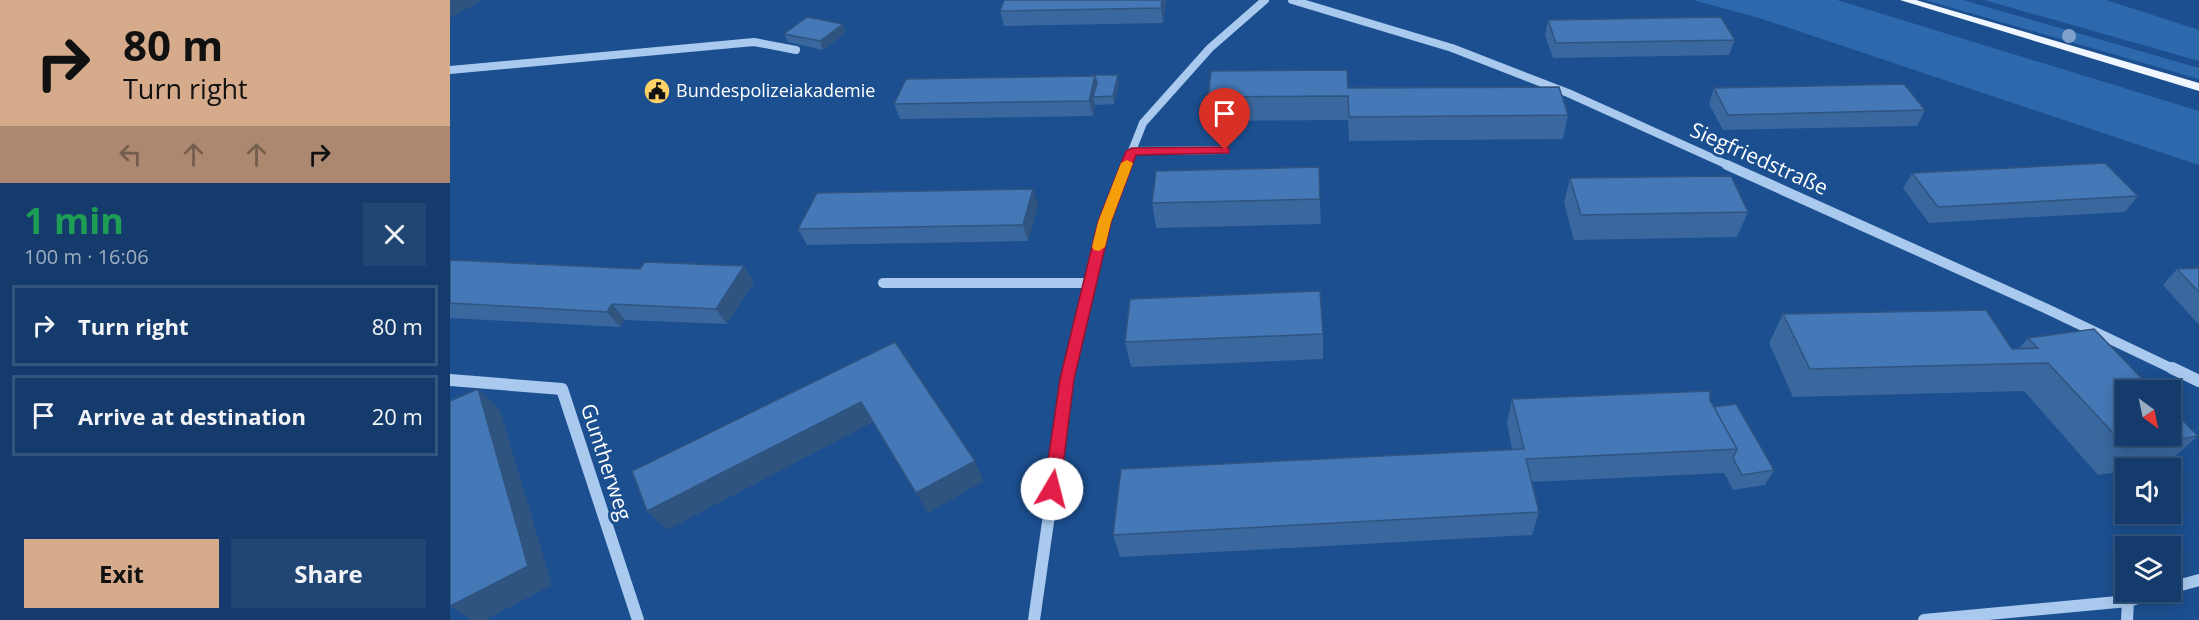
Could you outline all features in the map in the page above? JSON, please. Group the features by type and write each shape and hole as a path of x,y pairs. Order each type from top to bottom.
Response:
{"main road":[{"path":"1905,0 2199,87"}],"street":[{"path":"1034,620 1067,379 1105,222 1143,123 1210,48 1264,0"},
{"name":"Siegfriedstraße","path":"1292,0 1452,48 1568,93 2045,308 2199,381"},
{"path":"450,70 754,42 796,50"},
{"path":"1132,151 1225,150"},
{"path":"883,283 1090,283"},
{"name":"Guntherweg","path":"450,380 562,389 638,620"},
{"path":"2181,585 2199,580"},
{"path":"1924,620 2117,602"},
{"path":"2127,620 2128,602"}],"shaded area":[{"path":"1693,0 1837,0 2199,111 2199,165 1759,18"},
{"path":"1925,0 1963,0 2199,68 2199,79"},
{"path":"1984,0 2106,0 2199,30 2199,61"}],"building":[{"path":"1004,0 1162,0 1161,8 1000,11"},
{"path":"807,17 843,24 820,41 784,34"},
{"path":"1721,17 1735,40 1556,43 1548,20"},
{"path":"1347,70 1348,88 1559,87 1568,115 1349,117 1348,96 1208,97 1211,71"},
{"path":"1091,75 1118,75 1113,96 1093,97 1097,83 1095,76"},
{"path":"1095,76 1089,101 894,104 906,79"},
{"path":"1904,84 1925,110 1728,115 1714,88"},
{"path":"2105,163 2138,196 1938,207 1912,173"},
{"path":"1319,167 1320,199 1152,203 1156,171"},
{"path":"1731,176 1748,212 1581,215 1570,178"},
{"path":"1033,189 1023,225 798,229 817,193"},
{"path":"450,260 640,269 645,262 744,266 716,309 612,304 607,312 450,303"},
{"path":"2199,268 2199,292 2177,269"},
{"path":"1320,291 1323,334 1125,342 1130,299"},
{"path":"1986,310 2012,349 2038,348 2028,338 2094,329 2143,380 2115,380 2115,435 2048,363 1810,369 1783,314"},
{"path":"895,342 975,461 916,493 861,402 647,511 632,471"},
{"path":"478,389 528,566 450,606 450,401"},
{"path":"1710,391 1710,400 1737,449 1526,459 1539,512 1113,535 1121,469 1524,449 1512,399"},
{"path":"1736,404 1774,470 1742,475 1733,458 1737,449 1714,407"},
{"path":"2181,419 2198,436 2181,439"}],"slow traffic":[{"path":"1099,247 1105,222 1127,163"}],"place":[{"name":"Bundespolizeiakademie","path":"657,91"}],"route":[{"path":"1052,489 1067,379 1105,222 1132,151 1225,150"}]}
